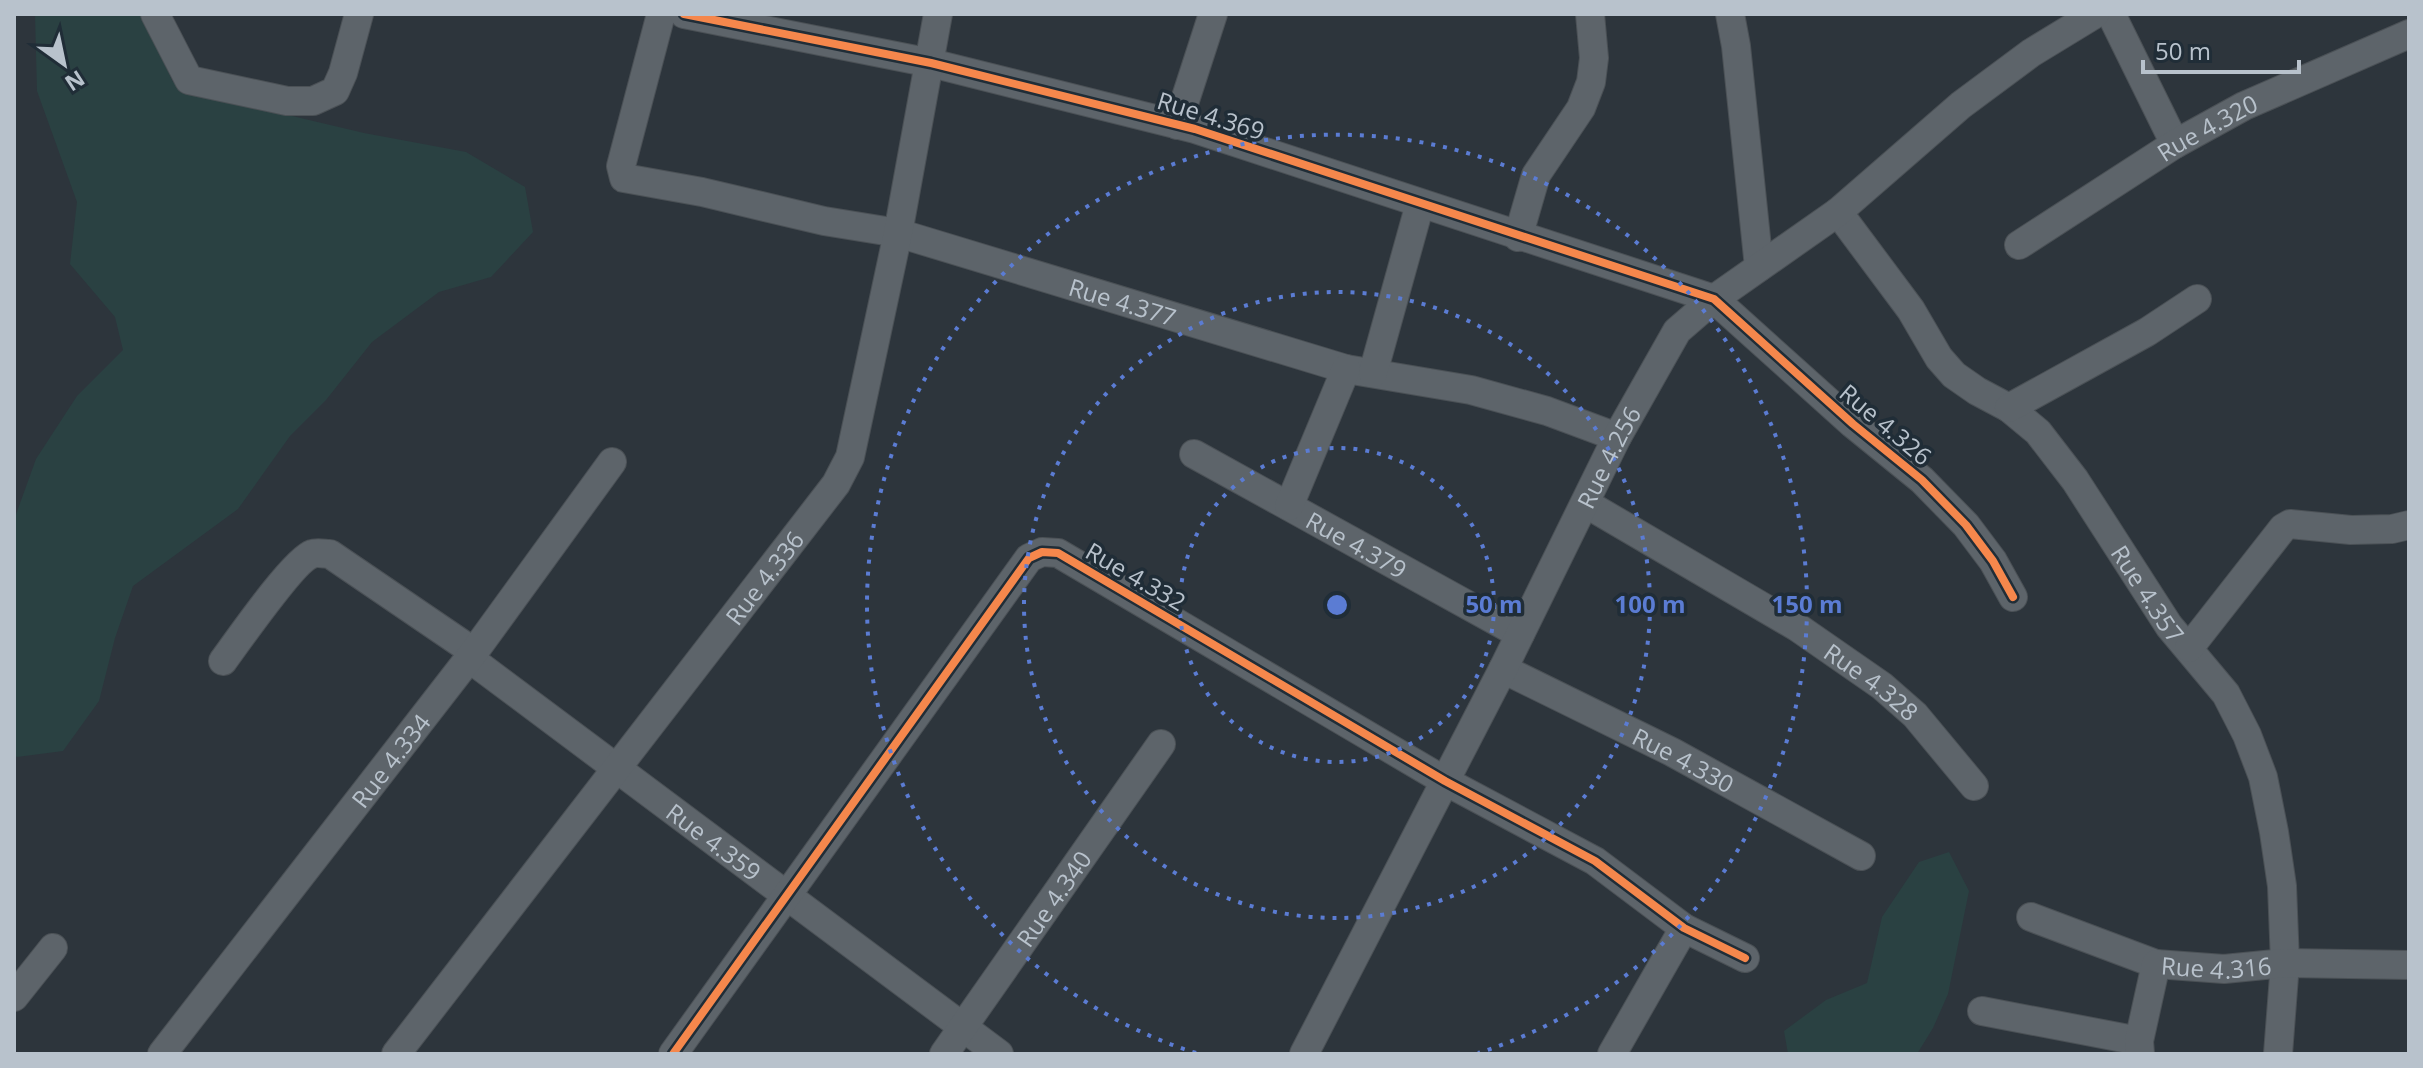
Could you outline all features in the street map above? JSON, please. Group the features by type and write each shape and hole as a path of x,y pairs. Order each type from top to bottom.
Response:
{"street":[{"path":"155,14 189,80 287,101 313,101 335,91 359,14"},
{"name":"Rue 4.377","path":"661,14 621,166 624,178 702,192 824,221 898,233 1360,371 1471,390 1547,411 1617,437"},
{"name":"Rue 4.369","path":"684,14 931,63 1177,125 1714,299"},
{"name":"Rue 4.336","path":"396,1054 836,484 850,457 898,233 938,14"},
{"path":"1177,125 1213,14"},
{"path":"1518,237 1536,175 1581,108 1591,82 1594,58 1590,14"},
{"path":"1730,14 1759,267"},
{"name":"Rue 4.256","path":"1304,1054 1503,669 1617,437 1677,331 1714,299 1838,212 1961,105 2031,53 2095,14"},
{"path":"2111,14 2175,144"},
{"name":"Rue 4.320","path":"2019,245 2175,144 2244,106 2409,34"},
{"path":"1289,506 1360,371 1420,204"},
{"name":"Rue 4.357","path":"1838,212 1911,310 1939,358 1954,375 2009,408 2038,432 2075,480 2169,626 2226,694 2247,735 2263,777 2282,886 2285,963 2278,1054"},
{"name":"Rue 4.326","path":"1714,299 1853,424 1922,480 1966,525 1993,561 2013,597"},
{"path":"2009,408 2147,332 2197,299"},
{"name":"Rue 4.379","path":"1194,454 1520,634"},
{"name":"Rue 4.334","path":"162,1054 472,655 612,462"},
{"name":"Rue 4.328","path":"1585,503 1797,627 1882,686 1915,715 1974,786"},
{"path":"2189,648 2283,528 2290,524 2351,530 2392,529 2409,525"},
{"name":"Rue 4.332","path":"673,1054 1029,558 1042,552 1058,553 1445,781 1595,861 1684,928 1745,958"},
{"name":"Rue 4.359","path":"223,661 302,560 313,553 330,554 472,655 617,768 999,1054"},
{"name":"Rue 4.330","path":"1503,669 1672,752 1861,856"},
{"name":"Rue 4.340","path":"944,1054 1161,744"},
{"name":"Rue 4.316","path":"2031,917 2156,964 2224,969 2285,963 2409,965"},
{"path":"1612,1054 1684,928"},
{"path":"14,997 53,948"},
{"path":"1982,1011 2140,1048 2156,964"}],"green space":[{"path":"35,14 141,14 173,82 220,99 364,133 466,152 525,187 533,232 491,277 439,292 372,342 326,400 290,436 238,509 133,586 115,638 99,701 63,751 17,757 14,755 14,520 36,459 77,396 123,350 115,317 70,264 77,202 37,91"},
{"path":"1949,852 1969,891 1948,994 1917,1054 1788,1054 1784,1031 1826,1000 1867,983 1882,917 1919,862"}],"cycle path":[{"path":"684,14 931,63 1195,129 1714,299 1853,424 1922,480 1966,525 1993,561 2013,597"},
{"path":"673,1054 1029,558 1042,552 1058,553 1445,781 1595,861 1684,928 1745,958"}]}
